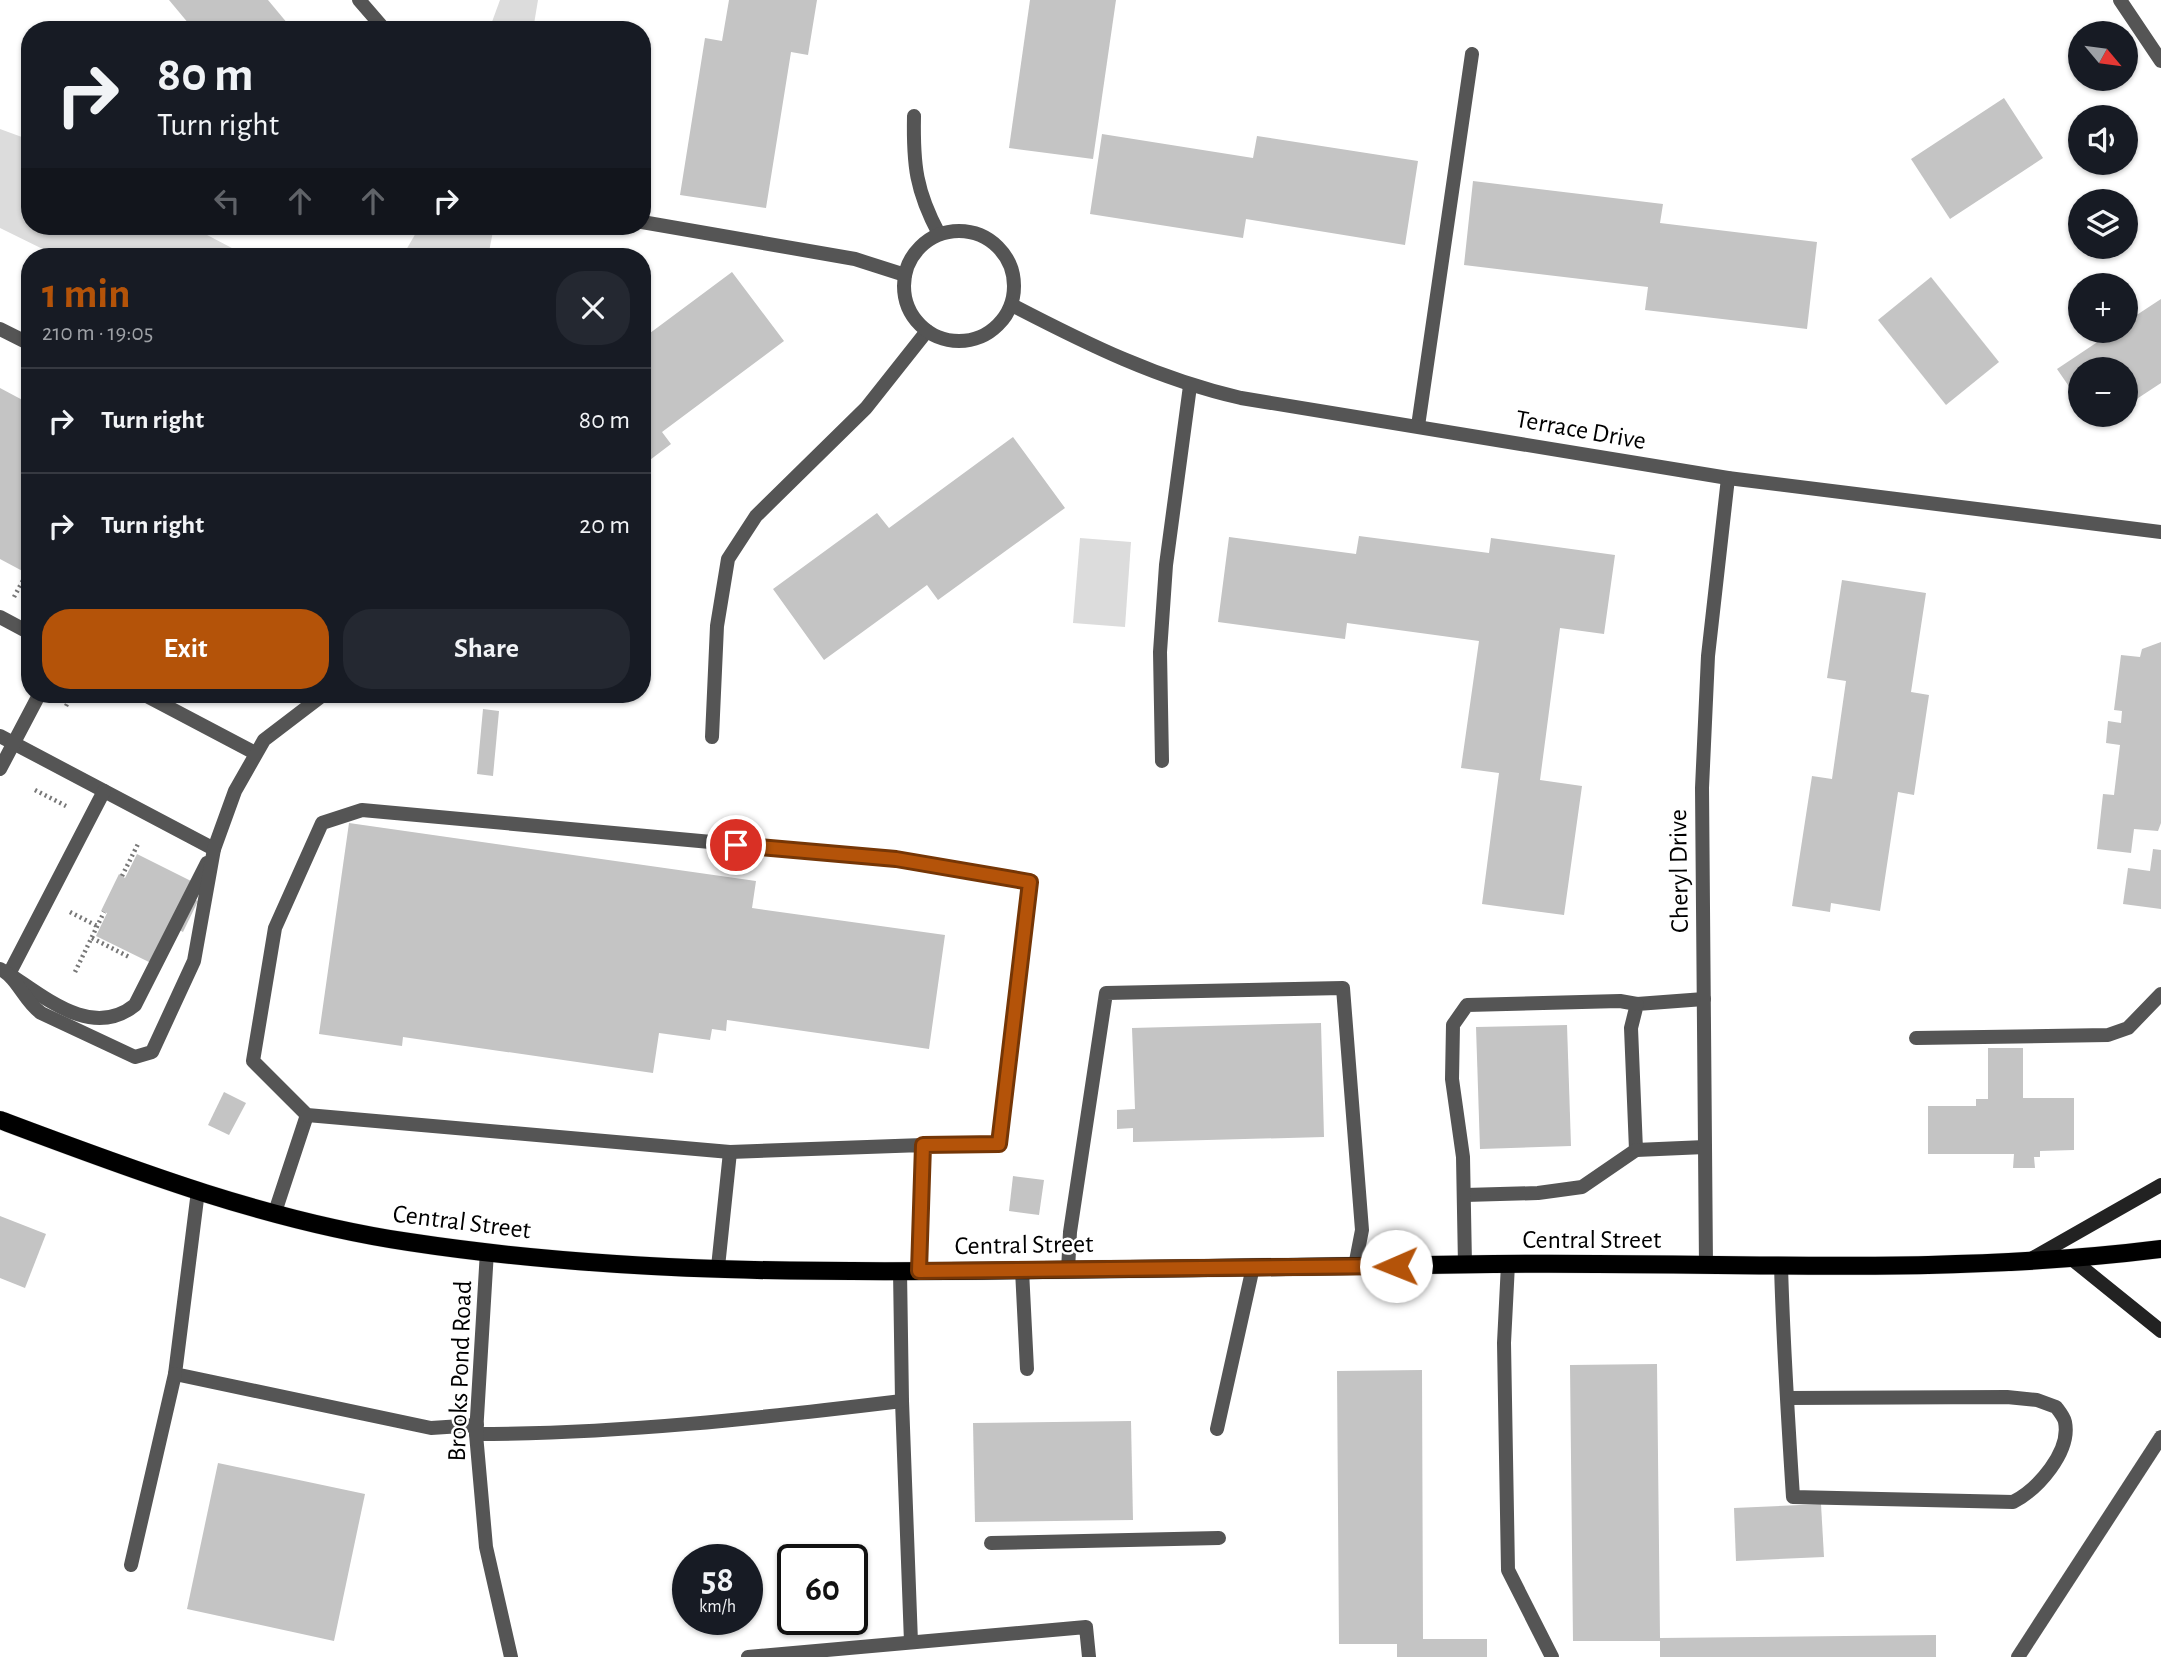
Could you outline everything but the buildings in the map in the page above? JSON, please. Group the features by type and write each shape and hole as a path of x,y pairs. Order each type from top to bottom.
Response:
{"main road":[{"name":"Central Street","path":"0,1119 158,1180 324,1226 408,1242 579,1262 910,1271 1507,1264 1781,1265 2073,1260 2161,1249"},
{"name":"Central Street","path":"2027,1261 2161,1185"},
{"path":"2073,1260 2161,1331"}],"street":[{"path":"359,0 377,21"},
{"path":"2120,0 2161,61"},
{"path":"1418,426 1472,54"},
{"path":"914,116 915,178 922,202 939,234"},
{"path":"651,224 855,259 905,275"},
{"path":"975,232 992,240 1013,269 1015,287 1012,305 1002,321 989,334 972,341 953,341 927,331 909,311 904,293 905,275 912,258 923,244 939,234 975,232"},
{"name":"Terrace Drive","path":"1012,305 1133,365 1190,386 1241,398 1728,478 2161,532"},
{"path":"0,329 21,340"},
{"path":"712,737 717,626 728,559 756,516 866,408 927,331"},
{"path":"1162,761 1160,652 1166,565 1190,386"},
{"name":"Cheryl Drive","path":"1706,1265 1703,745 1708,656 1728,478"},
{"path":"0,617 21,628"},
{"path":"0,769 7,740 33,703"},
{"path":"160,703 255,752"},
{"path":"5,972 28,1002 41,1013 135,1057 145,1056 157,1043 194,961 214,849 225,815 255,752 264,740 313,703"},
{"path":"7,740 214,849"},
{"path":"5,972 104,791"},
{"path":"362,810 896,859 1030,882 999,1144 923,1145 730,1152 307,1115 253,1061 275,928 322,823 362,810"},
{"path":"5,972 91,1019 110,1019 128,1010 140,996 214,849"},
{"path":"1068,1270 1070,1232 1107,993 1343,988 1362,1230 1355,1266"},
{"path":"1916,1038 2108,1035 2128,1028 2161,994"},
{"path":"1465,1265 1465,1195 1452,1066 1453,1025 1467,1005 1637,1004 1704,999"},
{"path":"1636,1150 1631,1028 1637,1004"},
{"path":"275,1212 307,1115"},
{"path":"911,1642 902,1401 910,1271 923,1145"},
{"path":"1465,1195 1538,1193 1582,1187 1636,1150 1705,1147"},
{"path":"718,1267 730,1152"},
{"path":"131,1565 176,1374 198,1191"},
{"name":"Brooks Pond Road","path":"487,1251 477,1430 486,1547 510,1657"},
{"path":"1507,1264 1504,1343 1508,1570 1552,1657"},
{"path":"1781,1265 1787,1398 1793,1497 2013,1502 2031,1493 2045,1478 2060,1449 2065,1422 2056,1407 2037,1400 2007,1397 1787,1398"},
{"path":"1217,1429 1253,1267"},
{"path":"1022,1270 1027,1369"},
{"path":"176,1374 431,1428 553,1434 788,1415 902,1401"},
{"path":"2018,1657 2161,1437"},
{"path":"991,1543 1219,1538"},
{"path":"748,1657 1086,1627 1089,1657"}],"path":[{"path":"61,715 68,703"},
{"path":"36,790 69,807"},
{"path":"122,876 139,842"},
{"path":"75,972 104,912"},
{"path":"92,938 130,957 141,958"}],"shaded area":[{"path":"500,0 538,0 534,21 492,21"},
{"path":"0,129 21,137 21,235 207,235 232,248 41,248 0,228"},
{"path":"415,235 492,235 490,248 407,248"},
{"path":"1080,538 1131,542 1125,627 1073,623"}],"route":[{"path":"736,845 896,859 1030,882 999,1144 923,1145 919,1271 1396,1266"}]}
